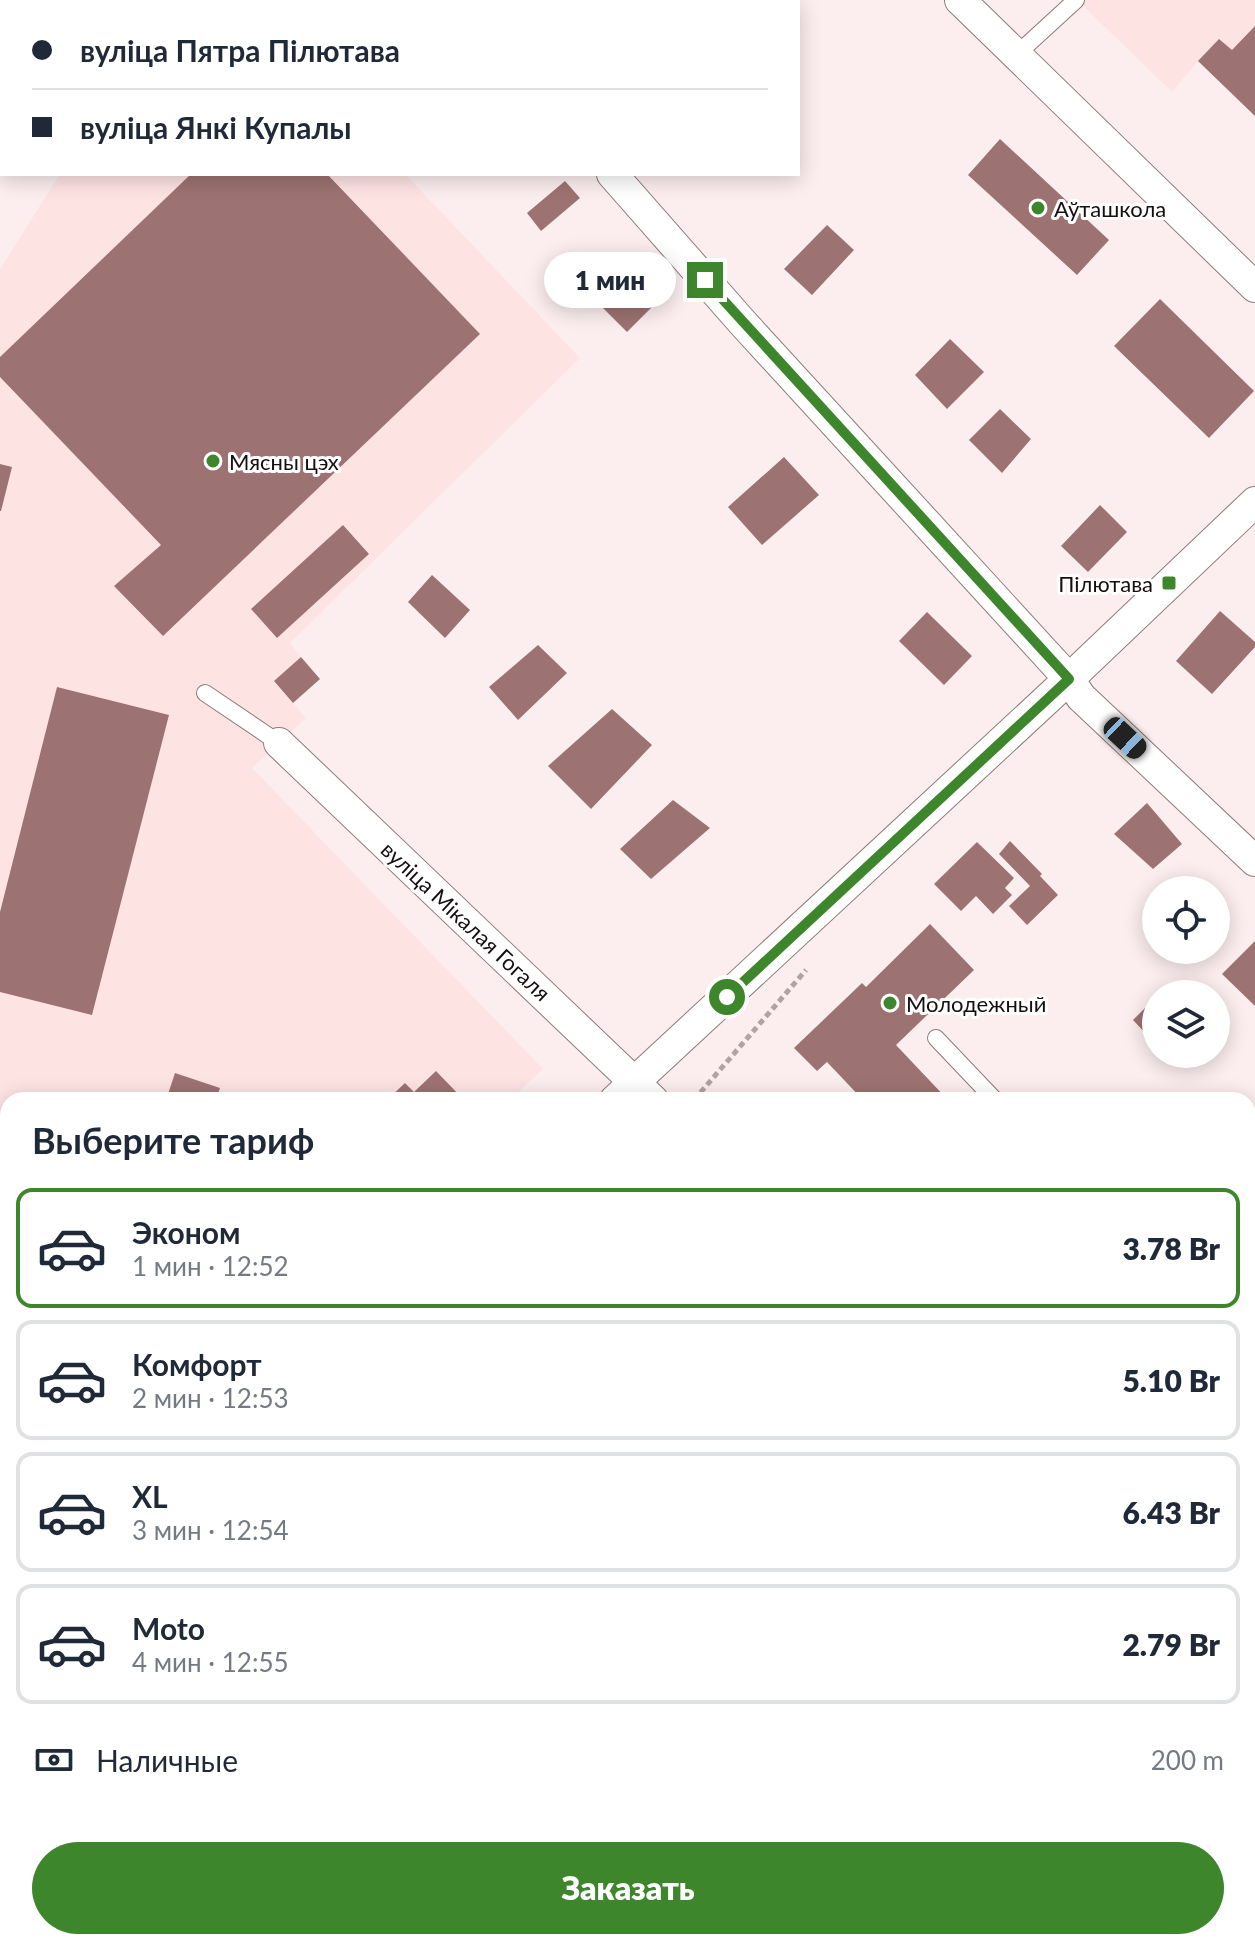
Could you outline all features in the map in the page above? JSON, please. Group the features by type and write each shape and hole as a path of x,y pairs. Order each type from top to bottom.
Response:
{"street":[{"path":"960,0 1255,287"},
{"path":"614,176 742,322 1069,679 1081,697 1255,861"},
{"path":"637,1092 1255,502"},
{"name":"вуліца Мікалая Гогаля","path":"279,743 633,1092"}],"lane":[{"path":"1016,55 1076,0"},
{"path":"205,693 279,743"},
{"path":"936,1038 987,1092"}],"shaded area":[{"path":"1077,0 1255,0 1255,116 1198,61 1172,92"},
{"path":"59,176 407,176 580,358 290,643 301,657 274,682 306,718 252,768 543,1069 519,1092 0,1092 0,269"}],"building":[{"path":"1255,26 1255,116 1198,61 1219,39 1232,50"},
{"name":"Аўташкола","path":"1000,139 1109,240 1077,275 968,175"},
{"name":"Мясны цэх","path":"189,176 329,176 480,334 163,636 114,586 161,545 0,377 0,357"},
{"path":"565,181 580,198 541,231 527,213"},
{"path":"827,225 854,250 812,295 784,269"},
{"path":"628,268 659,300 627,332 595,300"},
{"path":"1160,299 1254,391 1209,438 1114,346"},
{"path":"950,339 984,372 947,409 915,375"},
{"path":"1000,409 1031,439 1002,473 969,440"},
{"path":"784,457 819,495 762,545 728,507"},
{"path":"0,464 12,467 1,511 0,511"},
{"path":"1100,505 1127,532 1088,572 1061,546"},
{"path":"343,525 369,554 277,638 251,609"},
{"path":"432,575 470,610 445,638 408,602"},
{"path":"1220,611 1255,642 1255,647 1212,694 1176,661"},
{"path":"927,612 972,656 944,685 899,641"},
{"path":"538,645 567,673 518,720 489,687"},
{"path":"301,657 320,679 293,703 274,681"},
{"path":"57,687 169,715 92,1015 0,992 0,912"},
{"path":"612,709 652,745 591,809 548,766"},
{"path":"673,800 710,828 651,879 620,849"},
{"path":"1147,803 1182,844 1153,869 1114,834"},
{"path":"1010,841 1058,895 1027,925 1009,906 1030,886 999,854"},
{"path":"977,842 1014,878 1005,888 1012,895 993,914 976,896 961,911 934,884"},
{"name":"Молодежный","path":"930,924 974,970 896,1045 940,1092 855,1092 827,1062 817,1071 794,1048 862,983 866,987"},
{"path":"1255,941 1255,1006 1222,974"},
{"path":"1142,1011 1142,1030 1133,1020"},
{"path":"436,1071 456,1092 414,1092"},
{"path":"175,1073 220,1088 219,1092 169,1092"},
{"path":"405,1083 414,1092 395,1092"}],"place":[{"name":"Аўташкола","path":"1038,208"},
{"name":"Мясны цэх","path":"213,461"},
{"name":"Пілютава","path":"1169,583"},
{"name":"Молодежный","path":"890,1003"}],"route":[{"path":"705,280 1069,679 727,997"}]}
